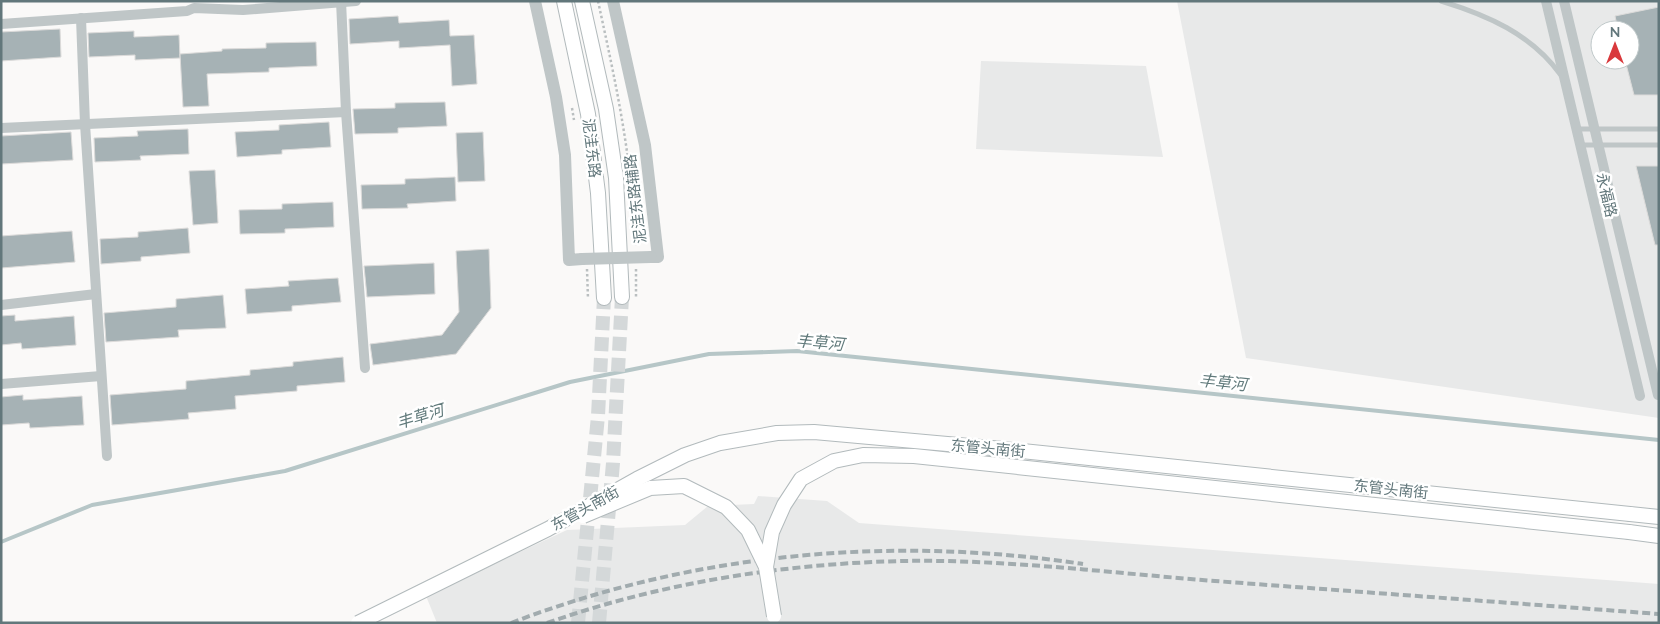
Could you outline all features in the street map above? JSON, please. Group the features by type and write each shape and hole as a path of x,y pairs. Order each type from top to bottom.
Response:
{"main road":[{"name":"泥洼东路","path":"564,1 588,114 598,193 604,298"},
{"name":"泥洼东路","path":"582,1 606,109 616,178 622,297"},
{"name":"东管头南街","path":"358,623 548,529 637,479 694,452 749,436 814,432 1003,449 1659,517"},
{"name":"东管头南街","path":"766,567 772,532 784,505 801,479 834,461 863,455 914,456 1659,536"},
{"path":"548,529 605,509 650,488 684,486 726,507 748,530 766,567 775,623"}],"street":[{"path":"1,24 187,11 193,5 243,10 356,1"},
{"name":"泥洼东路辅路","path":"535,1 556,97 565,154 570,260 658,257 645,145 613,1"},
{"name":"永福路","path":"1546,1 1640,396"},
{"name":"永福路","path":"1564,1 1658,395"},
{"path":"341,2 346,112 365,368"},
{"path":"81,18 85,124 107,456"},
{"path":"1,128 187,121 346,112"},
{"path":"1,304 96,294"},
{"path":"1,384 101,376"}],"lane":[{"path":"1441,1 1474,11 1514,30 1553,64 1565,81"},
{"path":"1576,129 1659,129"},
{"path":"1580,145 1659,146"}],"shaded area":[{"path":"1177,1 1659,1 1659,418 1246,358"},
{"path":"981,61 1146,66 1163,157 976,149"},
{"path":"758,496 827,501 859,523 1659,584 1659,623 437,623 426,596 567,530 685,525 708,506 754,504"}],"building":[{"path":"1659,7 1659,95 1634,95 1628,70 1640,70 1640,20 1616,20 1615,16"},
{"path":"398,16 399,23 449,20 450,36 474,35 477,84 452,86 450,45 399,48 399,41 350,44 349,19"},
{"path":"60,29 61,57 1,61 1,32"},
{"path":"134,31 134,37 179,35 180,58 135,60 135,55 89,57 88,33"},
{"path":"316,42 317,66 269,68 269,72 207,74 209,106 183,107 180,54 222,51 222,49 266,48 266,43"},
{"path":"445,102 447,126 398,128 398,133 355,134 353,109 395,108 395,103"},
{"path":"329,122 331,147 282,150 282,154 237,157 235,132 279,130 279,125"},
{"path":"188,129 189,154 140,156 141,160 95,162 94,138 138,136 137,131"},
{"path":"71,132 73,160 1,164 1,136"},
{"path":"483,132 485,181 458,182 456,133"},
{"path":"1636,166 1659,166 1659,245 1655,245"},
{"path":"215,170 218,223 193,225 189,171"},
{"path":"455,177 456,201 407,204 408,208 362,209 361,185 405,184 405,179"},
{"path":"333,202 334,227 285,229 285,233 240,234 239,210 282,209 282,204"},
{"path":"188,228 190,253 141,257 141,261 101,264 100,239 138,237 138,232"},
{"path":"72,231 75,262 1,268 1,236"},
{"path":"489,249 491,308 456,354 373,365 370,344 442,335 459,312 456,251"},
{"path":"434,263 435,294 367,297 364,266"},
{"path":"338,278 341,302 292,306 292,311 247,314 245,289 289,286 288,281"},
{"path":"223,295 226,328 178,330 179,337 106,342 104,313 176,307 176,299"},
{"path":"15,315 15,321 74,316 76,345 22,349 21,343 1,345 1,316"},
{"path":"343,357 345,382 297,386 297,391 235,396 236,409 188,413 189,419 112,425 110,395 186,389 186,381 250,375 250,370 293,366 293,362"},
{"path":"23,395 23,400 82,396 84,425 30,428 29,423 1,425 1,397"}],"waterway":[{"name":"丰草河","path":"1,542 92,505 285,471 570,382 709,354 797,351 1659,440"}],"tunnel":[{"path":"599,623 613,463 622,297"},
{"path":"578,623 598,416 604,298"}],"railway":[{"path":"511,623 580,599 650,580 721,566 793,556 866,551 938,551 1011,555 1083,564"},
{"path":"547,623 633,597 721,578 811,566 901,561 1019,564 1215,581 1659,614"}]}
